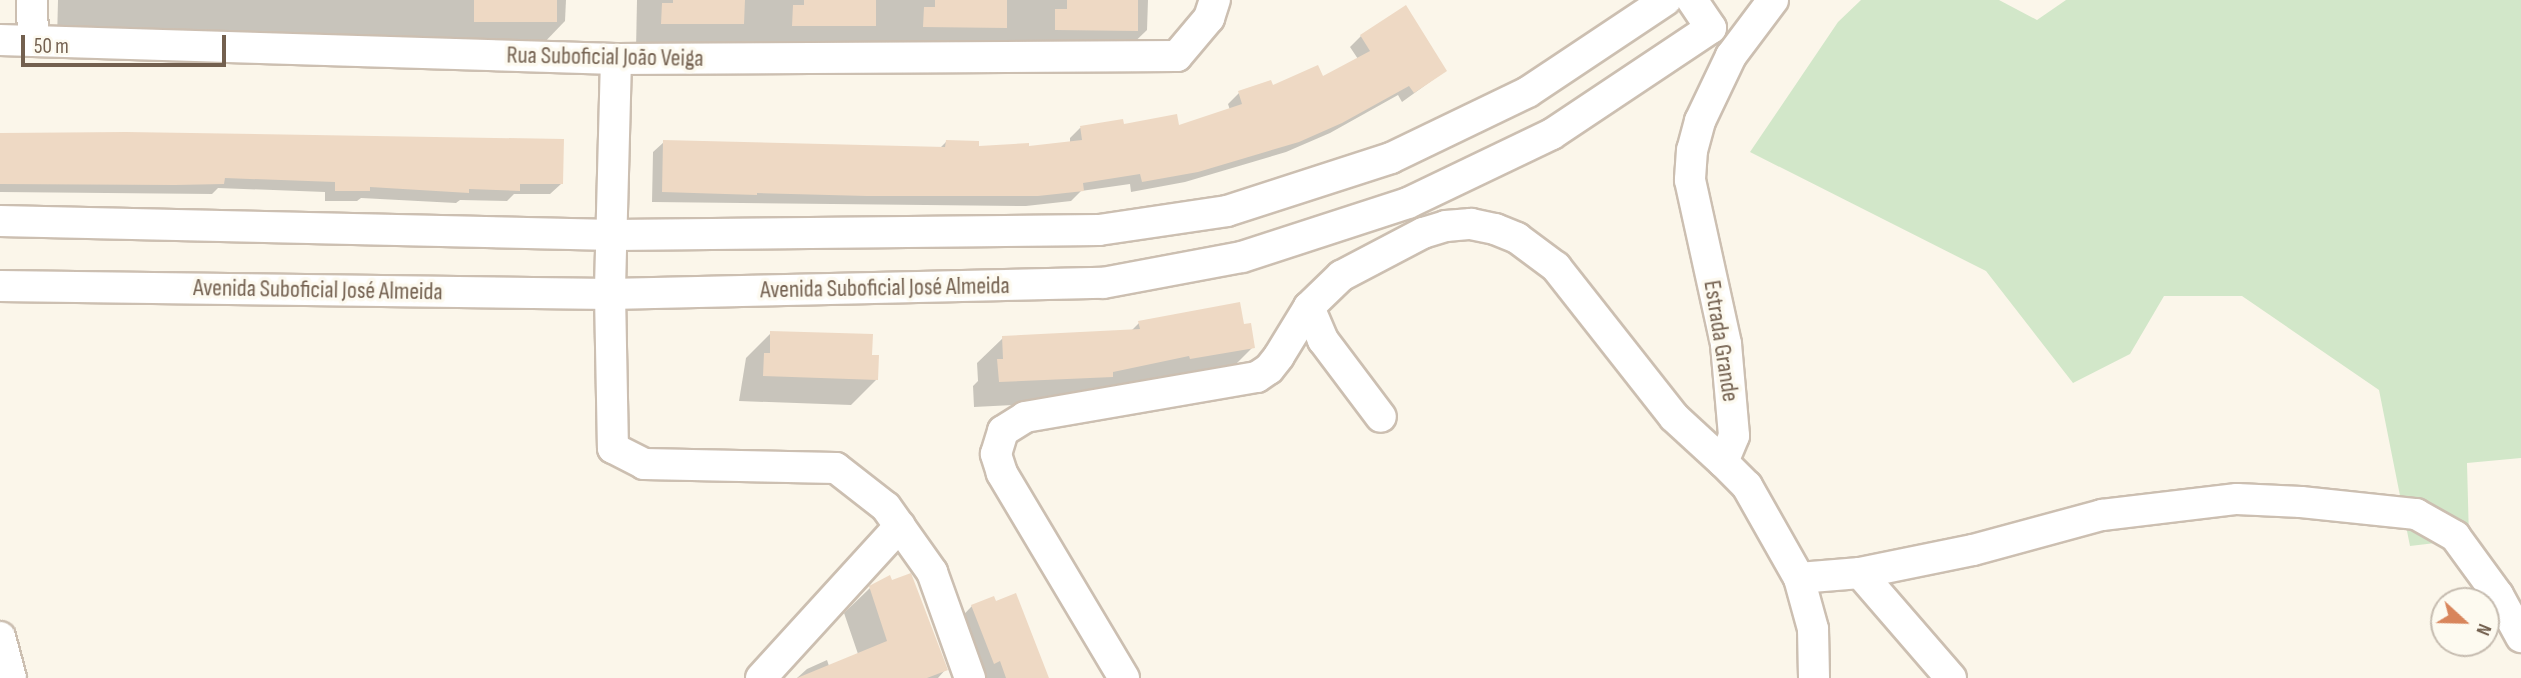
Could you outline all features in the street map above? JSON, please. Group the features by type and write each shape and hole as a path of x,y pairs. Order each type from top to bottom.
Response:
{"street":[{"path":"32,0 33,41"},
{"path":"0,221 614,235 1099,230 1227,211 1391,158 1528,92 1666,0"},
{"name":"Avenida Suboficial José Almeida","path":"0,286 610,294 1103,283 1242,257 1408,203 1552,134 1711,28 1692,0"},
{"name":"Estrada Grande","path":"1723,462 1734,436 1726,344 1690,180 1692,150 1700,121 1731,56 1773,0"},
{"name":"Rua Suboficial João Veiga","path":"0,40 616,60 1177,56 1208,6"},
{"path":"616,60 614,235 610,294 613,448 644,464 836,468 887,507 932,572 971,678"},
{"path":"1124,678 1002,473 996,454 1003,431 1025,417 1257,377 1269,369 1279,356 1309,307 1341,276 1423,233 1446,226 1471,224 1495,229 1517,238 1556,268 1674,416 1747,486 1799,578 1812,629 1814,678"},
{"path":"1309,307 1323,340 1381,417"},
{"path":"1799,578 1860,573 1973,550 2102,515 2236,499 2301,502 2416,514 2455,536 2498,595 2521,637"},
{"path":"770,674 900,526"},
{"path":"1860,573 1951,678"},
{"path":"0,637 11,678"}],"green space":[{"path":"1861,0 1999,0 2037,20 2066,0 2521,0 2521,458 2467,463 2469,539 2410,546 2379,390 2242,296 2164,296 2130,354 2073,383 1986,271 1750,152 1838,22"}],"building":[{"path":"474,0 557,0 557,22 474,22"},
{"path":"673,0 745,0 744,24 661,24 662,3 673,3"},
{"path":"804,0 876,0 876,26 792,26 793,5 804,5"},
{"path":"935,0 1007,0 1007,28 923,27 924,7 935,7"},
{"path":"1067,0 1138,0 1138,31 1055,30 1055,9 1067,9"},
{"path":"1406,5 1447,71 1414,93 1409,86 1342,123 1299,142 1198,172 1142,182 1140,174 1083,183 1084,191 1038,196 662,192 663,140 945,147 946,140 979,141 979,146 1029,143 1029,146 1082,140 1080,126 1123,119 1124,124 1177,114 1179,125 1242,104 1238,91 1271,80 1273,85 1318,65 1323,76 1370,51 1360,35"},
{"path":"126,132 564,139 563,184 520,184 520,191 469,189 469,193 370,187 370,191 335,191 335,182 225,178 224,184 0,184 0,133"},
{"path":"1240,302 1244,324 1251,323 1255,348 1190,359 1189,356 1113,372 1113,377 999,382 997,359 1003,359 1002,336 1140,329 1138,321"},
{"path":"770,331 873,334 872,355 879,355 878,380 763,376 764,353 770,353"},
{"path":"911,573 948,670 927,678 797,678 887,641 869,586 890,575 892,580"},
{"path":"1016,593 1049,678 1006,678 1000,661 994,664 971,605 994,596 996,601"}]}
